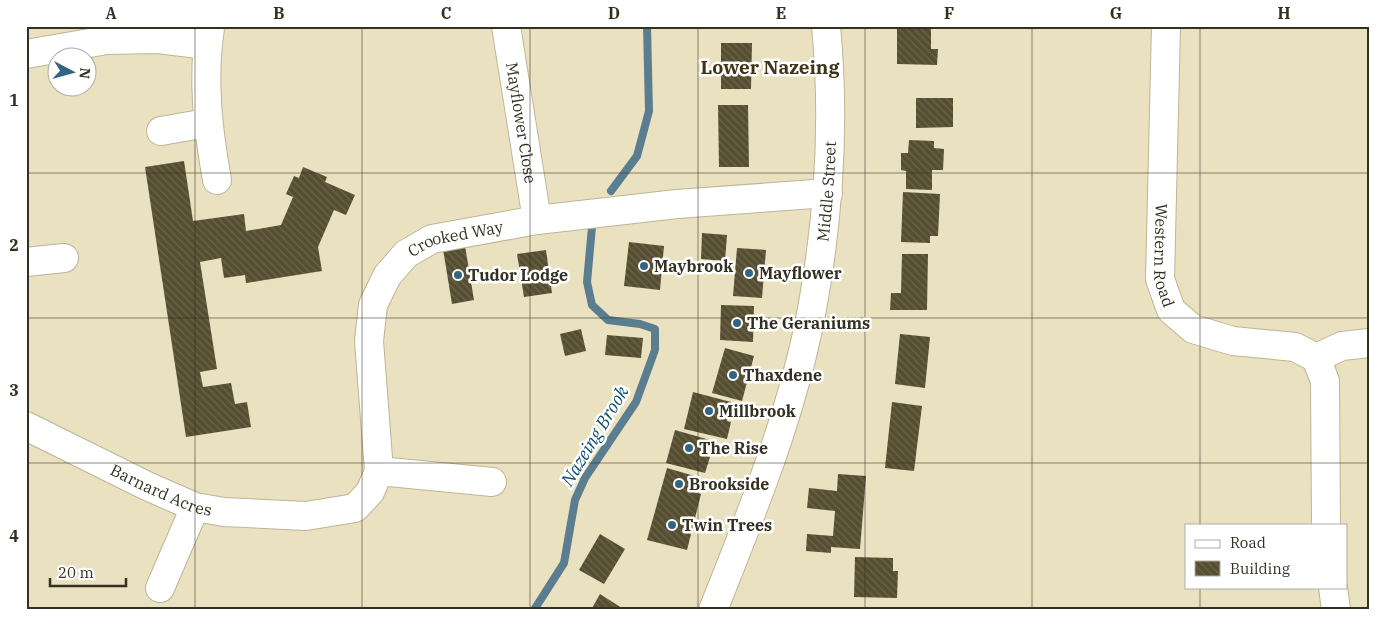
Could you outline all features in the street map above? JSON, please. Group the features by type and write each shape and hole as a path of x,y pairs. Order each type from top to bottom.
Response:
{"street":[{"name":"Mayflower Close","path":"506,26 537,220"},
{"name":"Middle Street","path":"712,610 752,512 790,398 812,309 828,193 831,71 826,26"},
{"name":"Western Road","path":"1166,26 1160,279 1171,310 1193,329 1233,341 1295,347 1316,358"},
{"path":"26,54 107,40 158,40 208,36 206,111 217,180"},
{"path":"161,131 206,111"},
{"name":"Crooked Way","path":"306,516 356,508 370,492 379,471 369,341 373,305 387,276 406,254 432,239 537,220 677,204 828,193"},
{"path":"26,262 64,258"},
{"path":"1326,524 1326,382 1316,358 1342,346 1369,343"},
{"name":"Barnard Acres","path":"26,426 147,486 195,507 224,512 306,516"},
{"path":"379,471 492,482"},
{"path":"160,588 195,507"},
{"path":"1333,588 1336,610"}],"building":[{"path":"720,26 741,26 741,28 720,29"},
{"path":"897,26 931,26 931,49 938,49 937,65 897,64"},
{"path":"721,43 752,43 751,89 721,89"},
{"path":"916,98 953,98 953,127 916,128"},
{"path":"718,105 748,105 749,167 719,167"},
{"path":"909,140 934,141 934,148 944,149 943,170 932,170 932,190 906,189 906,171 901,170 901,153 908,153"},
{"path":"184,161 193,221 244,214 246,231 281,225 293,197 286,194 294,176 299,178 303,167 327,177 325,182 355,195 346,215 334,210 318,247 322,271 246,283 245,275 224,278 221,258 200,262 217,369 200,372 203,387 231,383 235,404 247,402 251,427 186,437 145,167"},
{"path":"903,192 940,194 938,236 930,236 930,243 901,242"},
{"path":"702,233 727,235 725,261 701,259"},
{"name":"Maybrook","path":"629,242 664,246 660,290 624,286"},
{"name":"Tudor Lodge","path":"465,246 474,300 452,304 443,249"},
{"name":"Mayflower","path":"737,248 766,250 762,298 733,296"},
{"path":"546,250 552,293 524,297 517,254"},
{"path":"902,254 928,254 927,310 890,310 891,293 901,293"},
{"name":"The Geraniums","path":"721,305 754,306 753,342 720,340"},
{"path":"581,329 586,351 565,356 560,334"},
{"path":"900,334 930,337 925,388 895,384"},
{"path":"607,335 643,338 641,358 605,355"},
{"name":"Thaxdene","path":"725,348 754,356 742,401 712,393"},
{"name":"Millbrook","path":"693,392 731,402 727,421 731,422 727,439 684,429"},
{"path":"892,402 922,406 914,471 885,468"},
{"name":"The Rise","path":"675,430 710,440 706,456 710,457 705,473 666,463"},
{"path":"667,468 698,477 694,492 701,494 687,550 647,540"},
{"path":"838,474 866,476 860,549 831,547 831,553 806,551 807,534 833,536 835,511 807,508 809,488 837,491"},
{"path":"600,534 625,549 604,584 579,570"},
{"path":"855,557 893,558 893,571 898,571 897,598 854,597"},
{"path":"600,594 625,610 591,610"},
{"path":"836,608 861,608 861,610 836,610"}],"waterway":[{"name":"Nazeing Brook","path":"611,191 637,156 649,111 647,26"},
{"name":"Nazeing Brook","path":"534,610 564,563 575,500 585,478 636,402 655,350 655,329 640,324 608,320 592,305 587,282 592,227"}],"place":[{"name":"Maybrook","path":"644,266"},
{"name":"Mayflower","path":"749,273"},
{"name":"Tudor Lodge","path":"458,275"},
{"name":"The Geraniums","path":"737,323"},
{"name":"Thaxdene","path":"733,375"},
{"name":"Millbrook","path":"709,411"},
{"name":"The Rise","path":"689,448"},
{"name":"Brookside","path":"679,484"},
{"name":"Twin Trees","path":"672,525"}],"district":[{"name":"Lower Nazeing","path":"770,67"}]}
